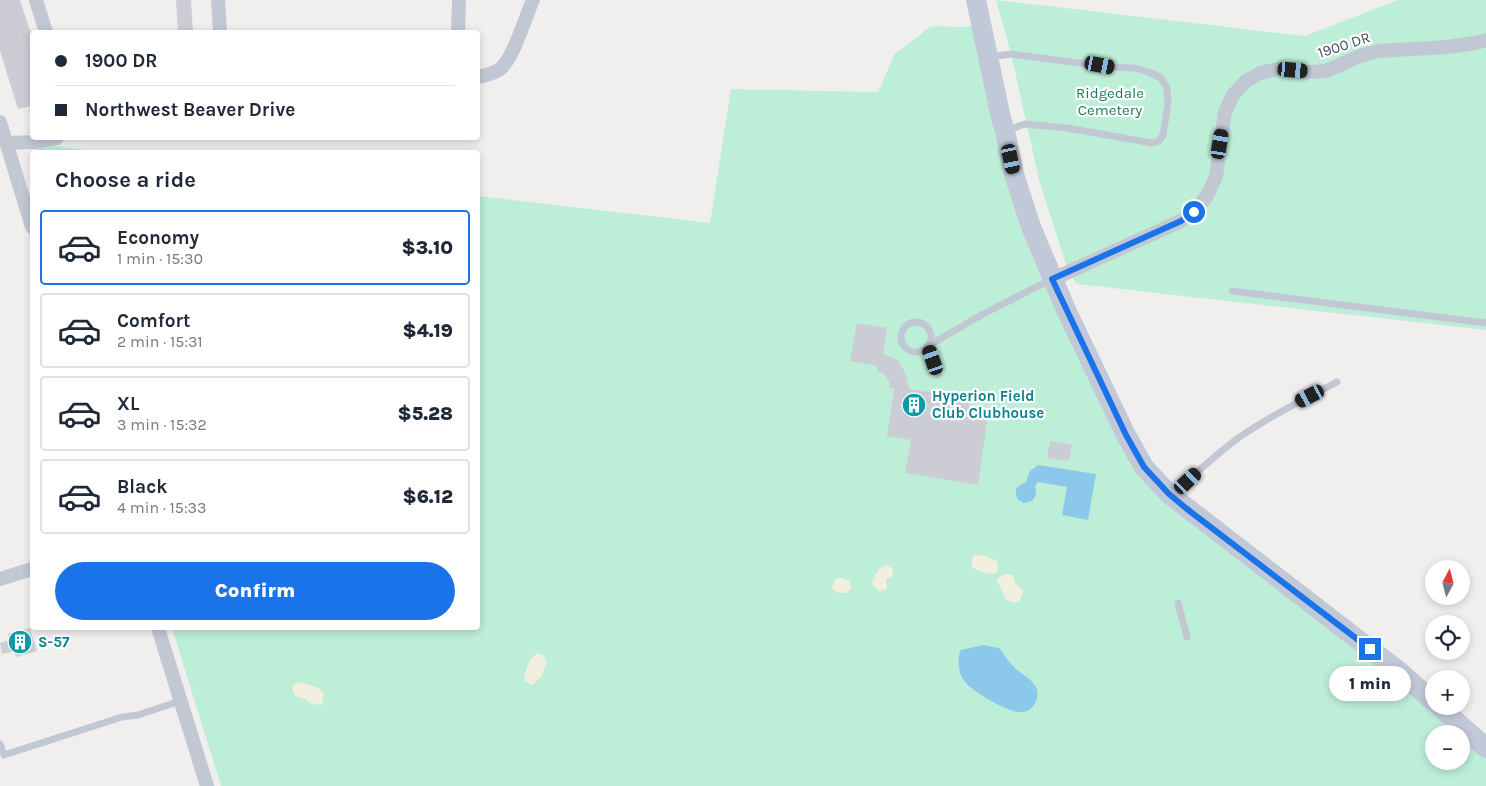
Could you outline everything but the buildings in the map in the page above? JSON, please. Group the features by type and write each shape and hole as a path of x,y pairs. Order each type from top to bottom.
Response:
{"main road":[{"path":"976,0 1014,174 1028,218 1052,279 1126,435 1144,467 1169,494 1400,672 1425,694"},
{"path":"1449,715 1486,748"}],"street":[{"path":"36,0 45,30"},
{"path":"218,0 220,30"},
{"path":"458,30 459,0"},
{"path":"480,76 500,69 508,60 533,0"},
{"name":"1900 DR","path":"1052,279 1181,221 1197,209 1208,194 1216,176 1225,112 1233,95 1246,81 1260,73 1277,69 1309,72 1326,70 1378,51 1448,47 1486,40"},
{"path":"0,122 30,220"},
{"path":"6,143 46,140"},
{"path":"0,579 30,570"},
{"path":"159,630 207,786"}],"lane":[{"path":"988,57 1010,54 1110,67 1135,68 1161,78 1167,88 1168,104 1163,135 1159,141 1152,143 1067,128 1025,124 1005,131"},
{"path":"938,375 928,346 931,336 929,330 925,325 919,323 912,323 904,329 902,341 908,349 917,352 923,350 928,346 983,314 1052,279"},
{"path":"1232,292 1486,323"},
{"path":"1169,494 1188,481 1238,439 1284,410 1337,382"},
{"path":"1178,603 1187,637"},
{"path":"0,744 4,755 122,717 138,715 180,701"}],"green space":[{"name":"Ridgedale Cemetery","path":"996,0 1305,36 1398,0 1486,0 1486,330 1077,284 1069,274 1039,180 1011,54"},
{"path":"931,26 976,26 1009,175 1131,456 1425,704 1425,715 1438,715 1449,725 1425,725 1425,770 1470,770 1470,742 1486,756 1486,786 221,786 173,630 480,630 480,196 710,223 731,89 878,92 894,55"},
{"path":"43,145 87,150 37,150"}],"sand":[{"path":"974,555 985,556 997,561 998,568 996,574 974,569 972,567 972,559"},
{"path":"887,565 893,569 893,573 891,578 886,579 887,587 885,590 879,591 872,581 879,569"},
{"path":"1005,574 1013,575 1015,583 1022,589 1023,592 1020,600 1015,603 1006,600 997,580"},
{"path":"836,578 850,581 851,589 843,593 833,590 832,586"},
{"path":"536,654 542,654 547,662 541,677 532,685 524,681 529,662"},
{"path":"300,682 317,687 322,691 324,694 322,705 312,704 305,699 295,696 292,688 296,683"}],"water":[{"path":"1038,465 1096,474 1088,520 1062,515 1067,487 1038,482 1035,486 1036,495 1032,501 1024,503 1018,499 1016,495 1017,487 1026,482 1030,471"},
{"path":"983,645 999,648 1013,666 1034,684 1037,689 1037,696 1035,703 1030,709 1022,712 1009,710 983,696 965,682 959,666 959,654 961,650"}],"place":[{"name":"Hyperion Field Club Clubhouse","path":"914,405"},
{"name":"S-57","path":"20,642"}],"route":[{"path":"1194,212 1181,221 1052,279 1126,435 1144,467 1156,481 1187,509 1370,649"}]}
